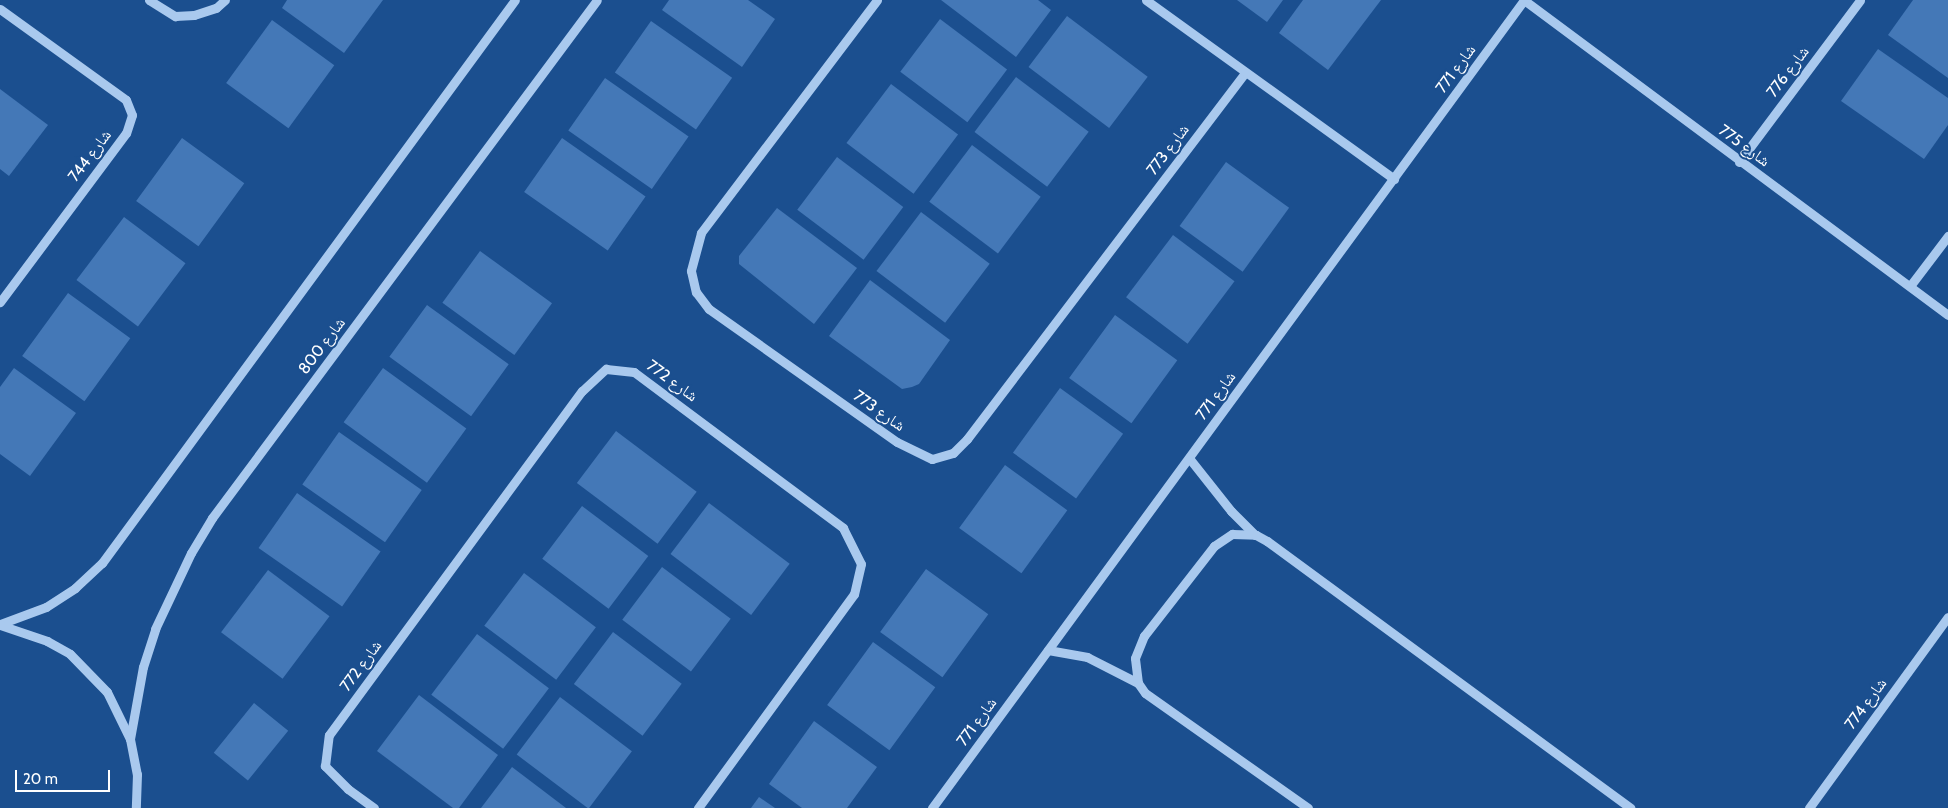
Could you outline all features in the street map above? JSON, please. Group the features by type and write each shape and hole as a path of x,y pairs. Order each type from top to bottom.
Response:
{"street":[{"path":"149,0 175,16 201,13 216,8 225,0"},
{"path":"0,625 46,607 75,588 102,563 515,0"},
{"name":"شارع 800","path":"130,739 143,667 155,629 191,553 212,518 597,0"},
{"name":"شارع 773","path":"877,0 701,234 690,271 696,292 709,309 908,450 932,460 953,453 967,439 1245,73"},
{"path":"1146,0 1394,180"},
{"name":"شارع 775","path":"1524,0 1948,315"},
{"name":"شارع 771","path":"932,808 1394,180 1524,0"},
{"name":"شارع 776","path":"1740,162 1860,0"},
{"name":"شارع 744","path":"0,9 126,100 132,115 126,133 0,302"},
{"path":"1910,286 1948,236"},
{"name":"شارع 772","path":"374,808 348,790 325,766 329,735 582,391 606,369 634,372 843,528 860,564 854,594 698,808"},
{"path":"1189,458 1226,505 1256,535 1631,808"},
{"path":"1256,535 1232,534 1214,546 1144,636 1135,658 1138,682 1145,693 1308,808"},
{"name":"شارع 774","path":"1809,808 1948,617"},
{"path":"0,625 47,641 70,654 107,692 130,739 137,774 136,808"},
{"path":"1048,650 1087,657 1138,682"}],"building":[{"path":"287,0 383,0 344,53 282,8"},
{"path":"669,0 748,0 775,19 742,67 662,10"},
{"path":"941,0 1038,0 1051,10 1016,57"},
{"path":"1237,0 1283,0 1267,22"},
{"path":"1303,0 1381,0 1328,70 1279,33"},
{"path":"1913,0 1948,0 1948,78 1888,35"},
{"path":"1067,16 1148,77 1109,128 1028,67"},
{"path":"940,19 1007,70 967,122 900,72"},
{"path":"272,20 334,65 288,128 226,83"},
{"path":"651,21 732,78 696,129 615,73"},
{"path":"1878,49 1948,98 1948,125 1924,159 1841,101"},
{"path":"1016,77 1089,132 1047,187 974,132"},
{"path":"605,78 689,137 652,189 568,130"},
{"path":"891,84 958,135 914,194 846,143"},
{"path":"0,89 48,125 9,176 0,169"},
{"path":"182,138 244,183 198,246 136,201"},
{"path":"562,138 646,197 608,251 524,192"},
{"path":"972,145 1041,197 998,253 929,202"},
{"path":"837,157 903,207 864,260 797,210"},
{"path":"1226,162 1289,208 1243,272 1180,226"},
{"path":"777,208 857,268 814,324 739,264 739,256"},
{"path":"921,212 990,264 945,323 876,271"},
{"path":"124,217 185,263 138,326 76,280"},
{"path":"1173,235 1234,281 1188,344 1126,297"},
{"path":"480,251 552,303 514,355 442,303"},
{"path":"870,280 950,340 919,384 902,389 829,336"},
{"path":"68,293 130,338 84,401 22,356"},
{"path":"427,305 509,364 471,416 389,357"},
{"path":"1115,315 1177,360 1131,423 1069,378"},
{"path":"14,368 76,413 30,476 0,454 0,387"},
{"path":"383,368 466,429 427,483 344,422"},
{"path":"1060,388 1123,434 1076,499 1013,453"},
{"path":"616,431 697,492 658,544 577,483"},
{"path":"339,432 422,490 385,542 302,484"},
{"path":"1005,465 1067,510 1021,573 959,528"},
{"path":"297,493 381,552 342,606 259,548"},
{"path":"709,503 790,564 751,615 670,554"},
{"path":"582,506 648,556 609,609 542,559"},
{"path":"662,567 731,619 691,671 622,620"},
{"path":"926,569 988,614 942,677 880,632"},
{"path":"268,570 329,616 283,679 221,632"},
{"path":"524,573 596,627 556,680 484,626"},
{"path":"613,632 682,684 643,736 574,684"},
{"path":"477,634 549,688 503,749 431,695"},
{"path":"873,642 935,687 889,750 827,705"},
{"path":"419,695 498,755 459,808 453,808 377,751"},
{"path":"560,697 632,751 589,808 517,755"},
{"path":"254,703 288,731 248,780 214,753"},
{"path":"814,721 877,767 847,808 802,808 769,784"},
{"path":"512,767 566,808 481,808"},
{"path":"759,797 775,808 751,808"}]}
